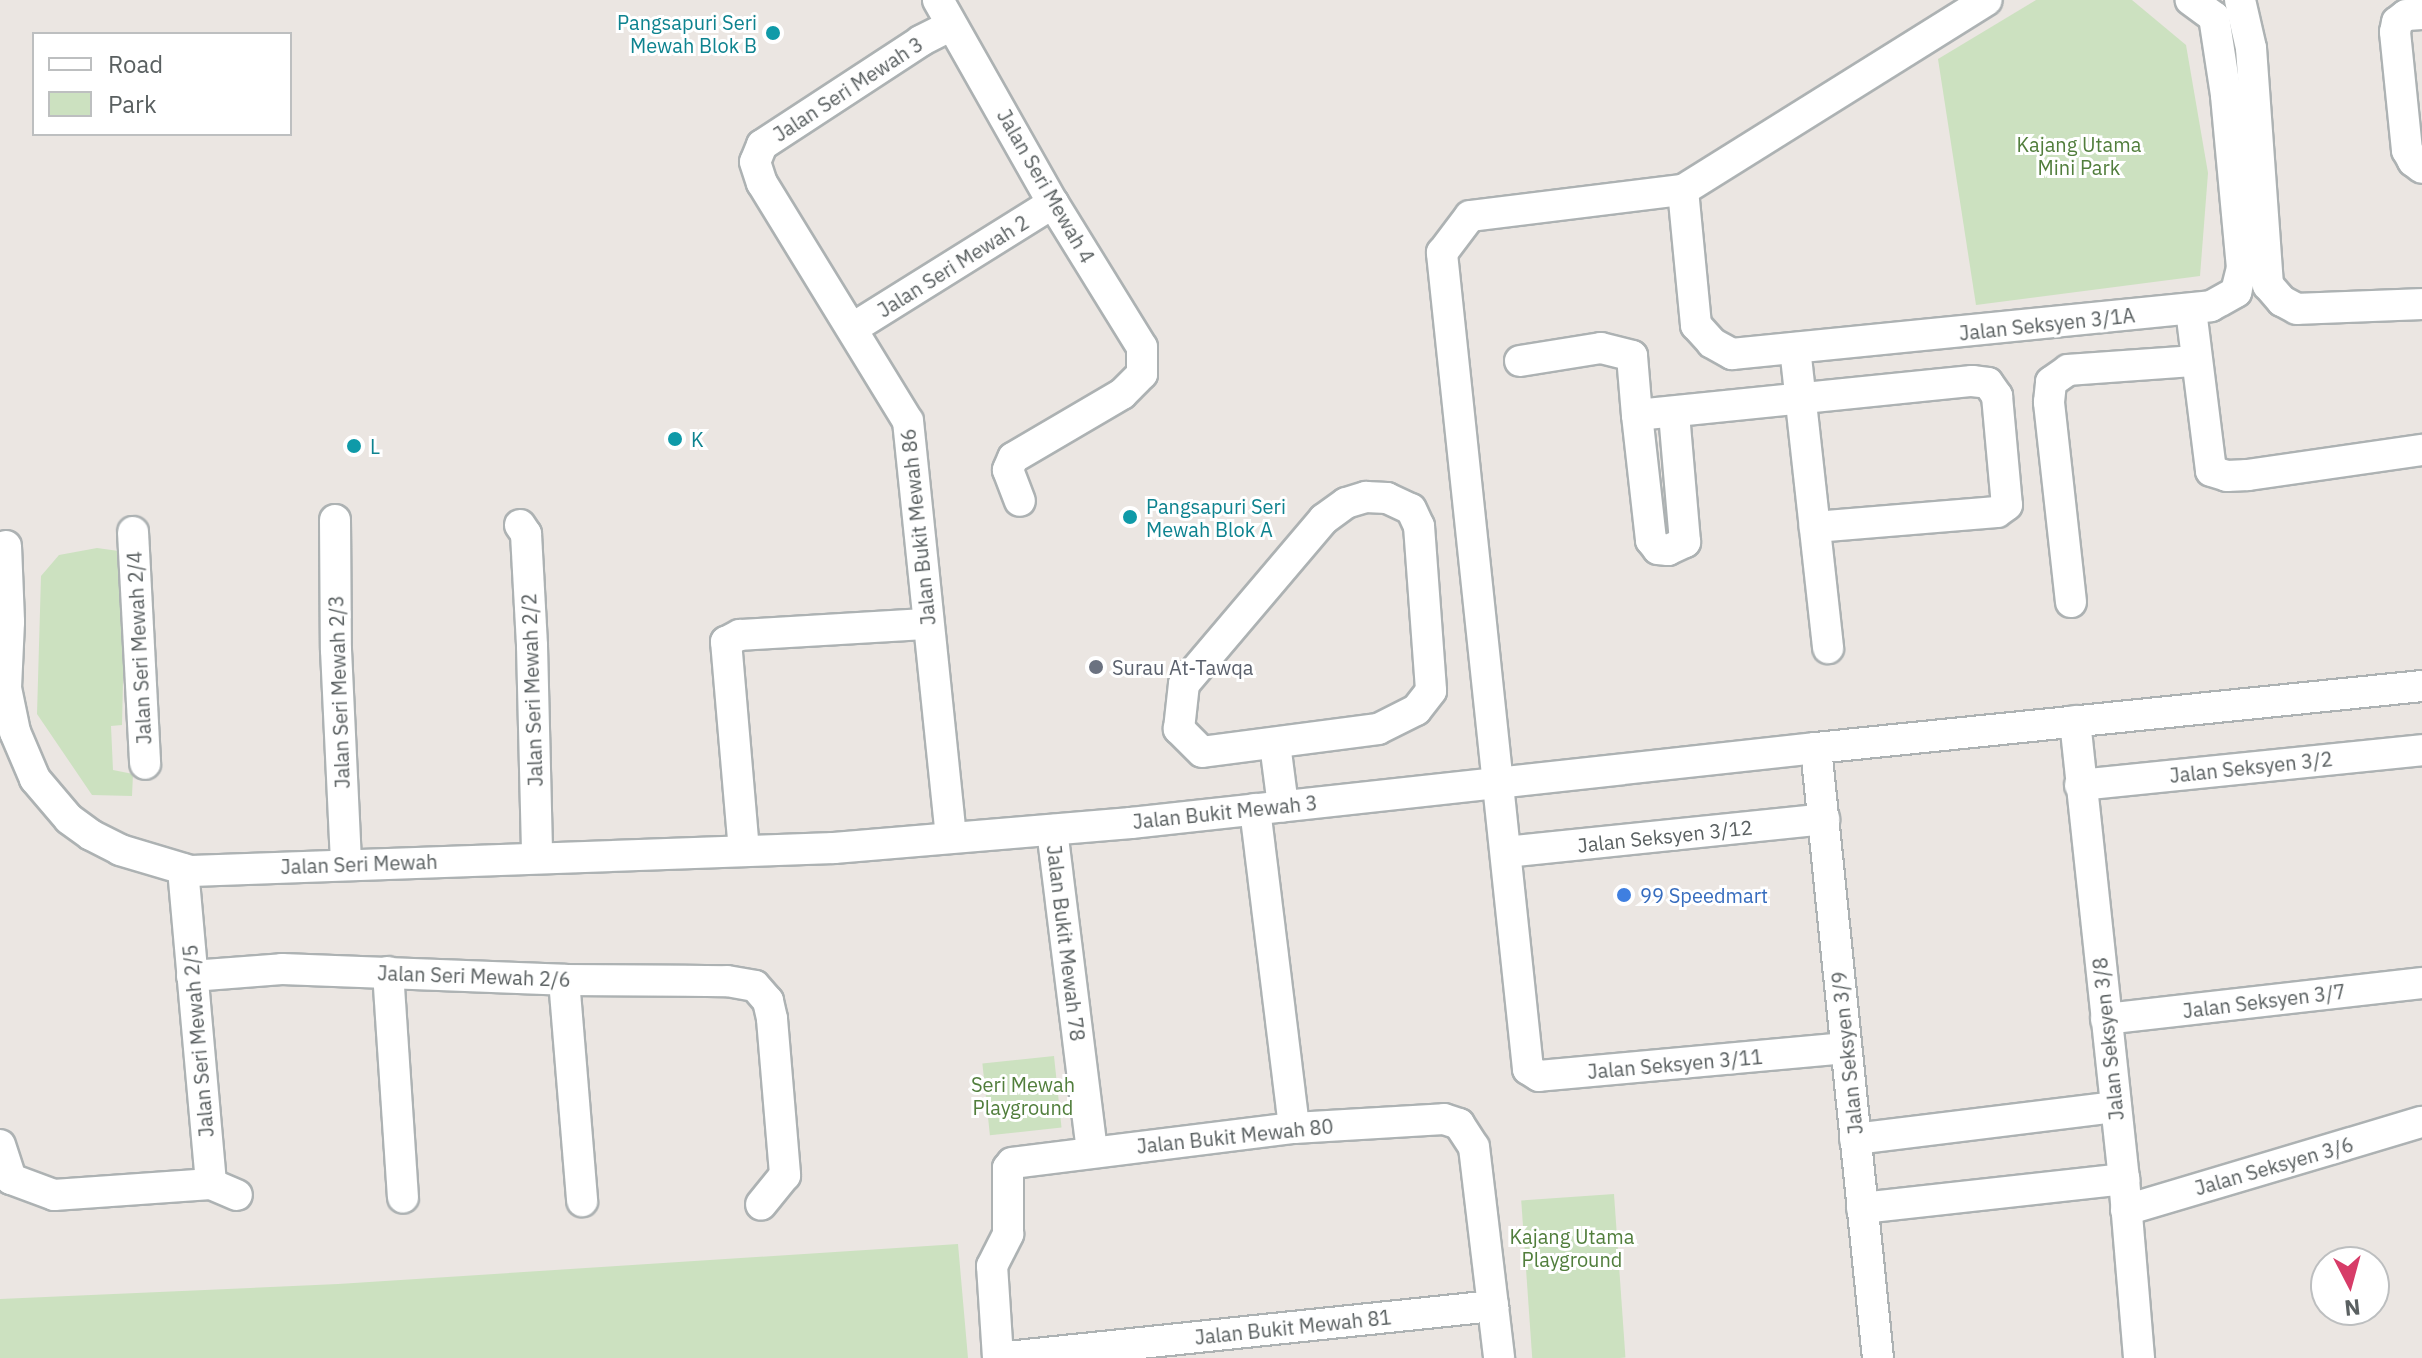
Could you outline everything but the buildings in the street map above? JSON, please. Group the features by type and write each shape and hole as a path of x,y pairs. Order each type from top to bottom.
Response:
{"street":[{"path":"1506,852 1442,253 1470,216 1683,190 1987,0"},
{"name":"Jalan Seksyen 3/1A","path":"1683,190 1696,325 1712,343 1732,354 2211,306 2236,292 2242,268 2226,95 2214,17 2192,0"},
{"path":"2240,0 2251,48 2268,285 2282,301 2297,309 2422,304"},
{"name":"Jalan Seri Mewah 3","path":"755,162 762,145 921,41 944,13"},
{"name":"Jalan Seri Mewah 4","path":"944,13 1053,203 1142,347 1142,374 1122,394 1013,458 1008,470 1020,501"},
{"path":"2422,14 2406,15 2397,22 2395,32 2407,150 2413,161 2422,168"},
{"name":"Jalan Bukit Mewah 86","path":"755,162 762,183 908,421 951,837"},
{"name":"Jalan Seri Mewah 2","path":"853,328 1053,203"},
{"path":"2191,310 2211,471 2227,476 2248,475 2422,450"},
{"path":"1520,361 1601,348 1632,356 1651,540 1658,549 1668,550 1685,542 1674,413"},
{"path":"1795,348 1828,648"},
{"path":"2071,602 2049,402 2051,382 2068,370 2195,361"},
{"path":"1637,415 1972,381 1988,383 1997,396 2007,505 1997,512 1815,527"},
{"path":"1366,497 1387,498 1411,509 1419,526 1431,691 1416,710 1378,729 1275,744 1202,752 1179,729 1184,684 1324,519 1346,503 1366,497"},
{"name":"Jalan Seri Mewah 2/3","path":"335,520 336,650 346,864"},
{"name":"Jalan Seri Mewah 2/2","path":"520,525 526,534 532,646 537,858"},
{"name":"Jalan Seri Mewah 2/4","path":"133,532 145,764"},
{"name":"Jalan Seri Mewah","path":"6,546 6,688 15,732 35,779 69,819 120,850 183,869 834,848 951,837"},
{"path":"744,851 726,642 740,635 927,624"},
{"name":"Jalan Bukit Mewah 3","path":"951,837 1269,808 2422,686"},
{"name":"Jalan Seksyen 3/8","path":"2075,721 2124,1179 2139,1358"},
{"path":"1275,744 1269,808 1294,1128"},
{"name":"Jalan Seksyen 3/9","path":"1816,748 1878,1358"},
{"name":"Jalan Seksyen 3/2","path":"2080,785 2422,750"},
{"name":"Jalan Seksyen 3/12","path":"1506,852 1824,819"},
{"name":"Jalan Bukit Mewah 78","path":"1052,830 1092,1150"},
{"name":"Jalan Seksyen 3/11","path":"1506,852 1528,1069 1539,1076 1846,1048"},
{"name":"Jalan Seri Mewah 2/5","path":"0,1145 11,1179 54,1195 224,1190 192,976 183,869"},
{"name":"Jalan Seri Mewah 2/6","path":"192,976 282,969 564,980 727,981 755,986 768,1001 772,1019 785,1175 761,1205"},
{"path":"388,972 391,1057 403,1198"},
{"path":"564,980 582,1201"},
{"name":"Jalan Seksyen 3/7","path":"2106,1019 2422,983"},
{"path":"1855,1139 2116,1107"},
{"name":"Jalan Bukit Mewah 80","path":"998,1358 992,1266 1008,1234 1008,1168 1012,1163 1092,1150 1294,1128 1426,1119 1444,1119 1459,1124 1474,1147 1493,1306"},
{"name":"Jalan Seksyen 3/6","path":"2126,1210 2422,1122"},
{"path":"1862,1208 2124,1179"},
{"path":"1493,1306 1499,1358"},
{"name":"Jalan Bukit Mewah 81","path":"998,1358 1493,1306"}],"green space":[{"name":"Kajang Utama Mini Park","path":"2036,0 2132,0 2186,45 2208,173 2200,276 1976,305 1938,59"},
{"path":"97,548 126,552 122,725 111,726 113,770 133,774 132,796 92,795 37,714 41,576 59,555"},
{"name":"Seri Mewah Playground","path":"1054,1056 1062,1128 990,1135 982,1064"},
{"name":"Kajang Utama Playground","path":"1614,1194 1625,1358 1532,1358 1521,1200"},
{"path":"958,1244 968,1358 0,1358 0,1299 338,1284"}],"place":[{"name":"Pangsapuri Seri Mewah Blok B","path":"773,33"},
{"name":"K","path":"675,439"},
{"name":"L","path":"354,446"},
{"name":"Pangsapuri Seri Mewah Blok A","path":"1130,517"},
{"name":"Surau At-Tawqa","path":"1096,667"},
{"name":"99 Speedmart","path":"1624,895"}]}
